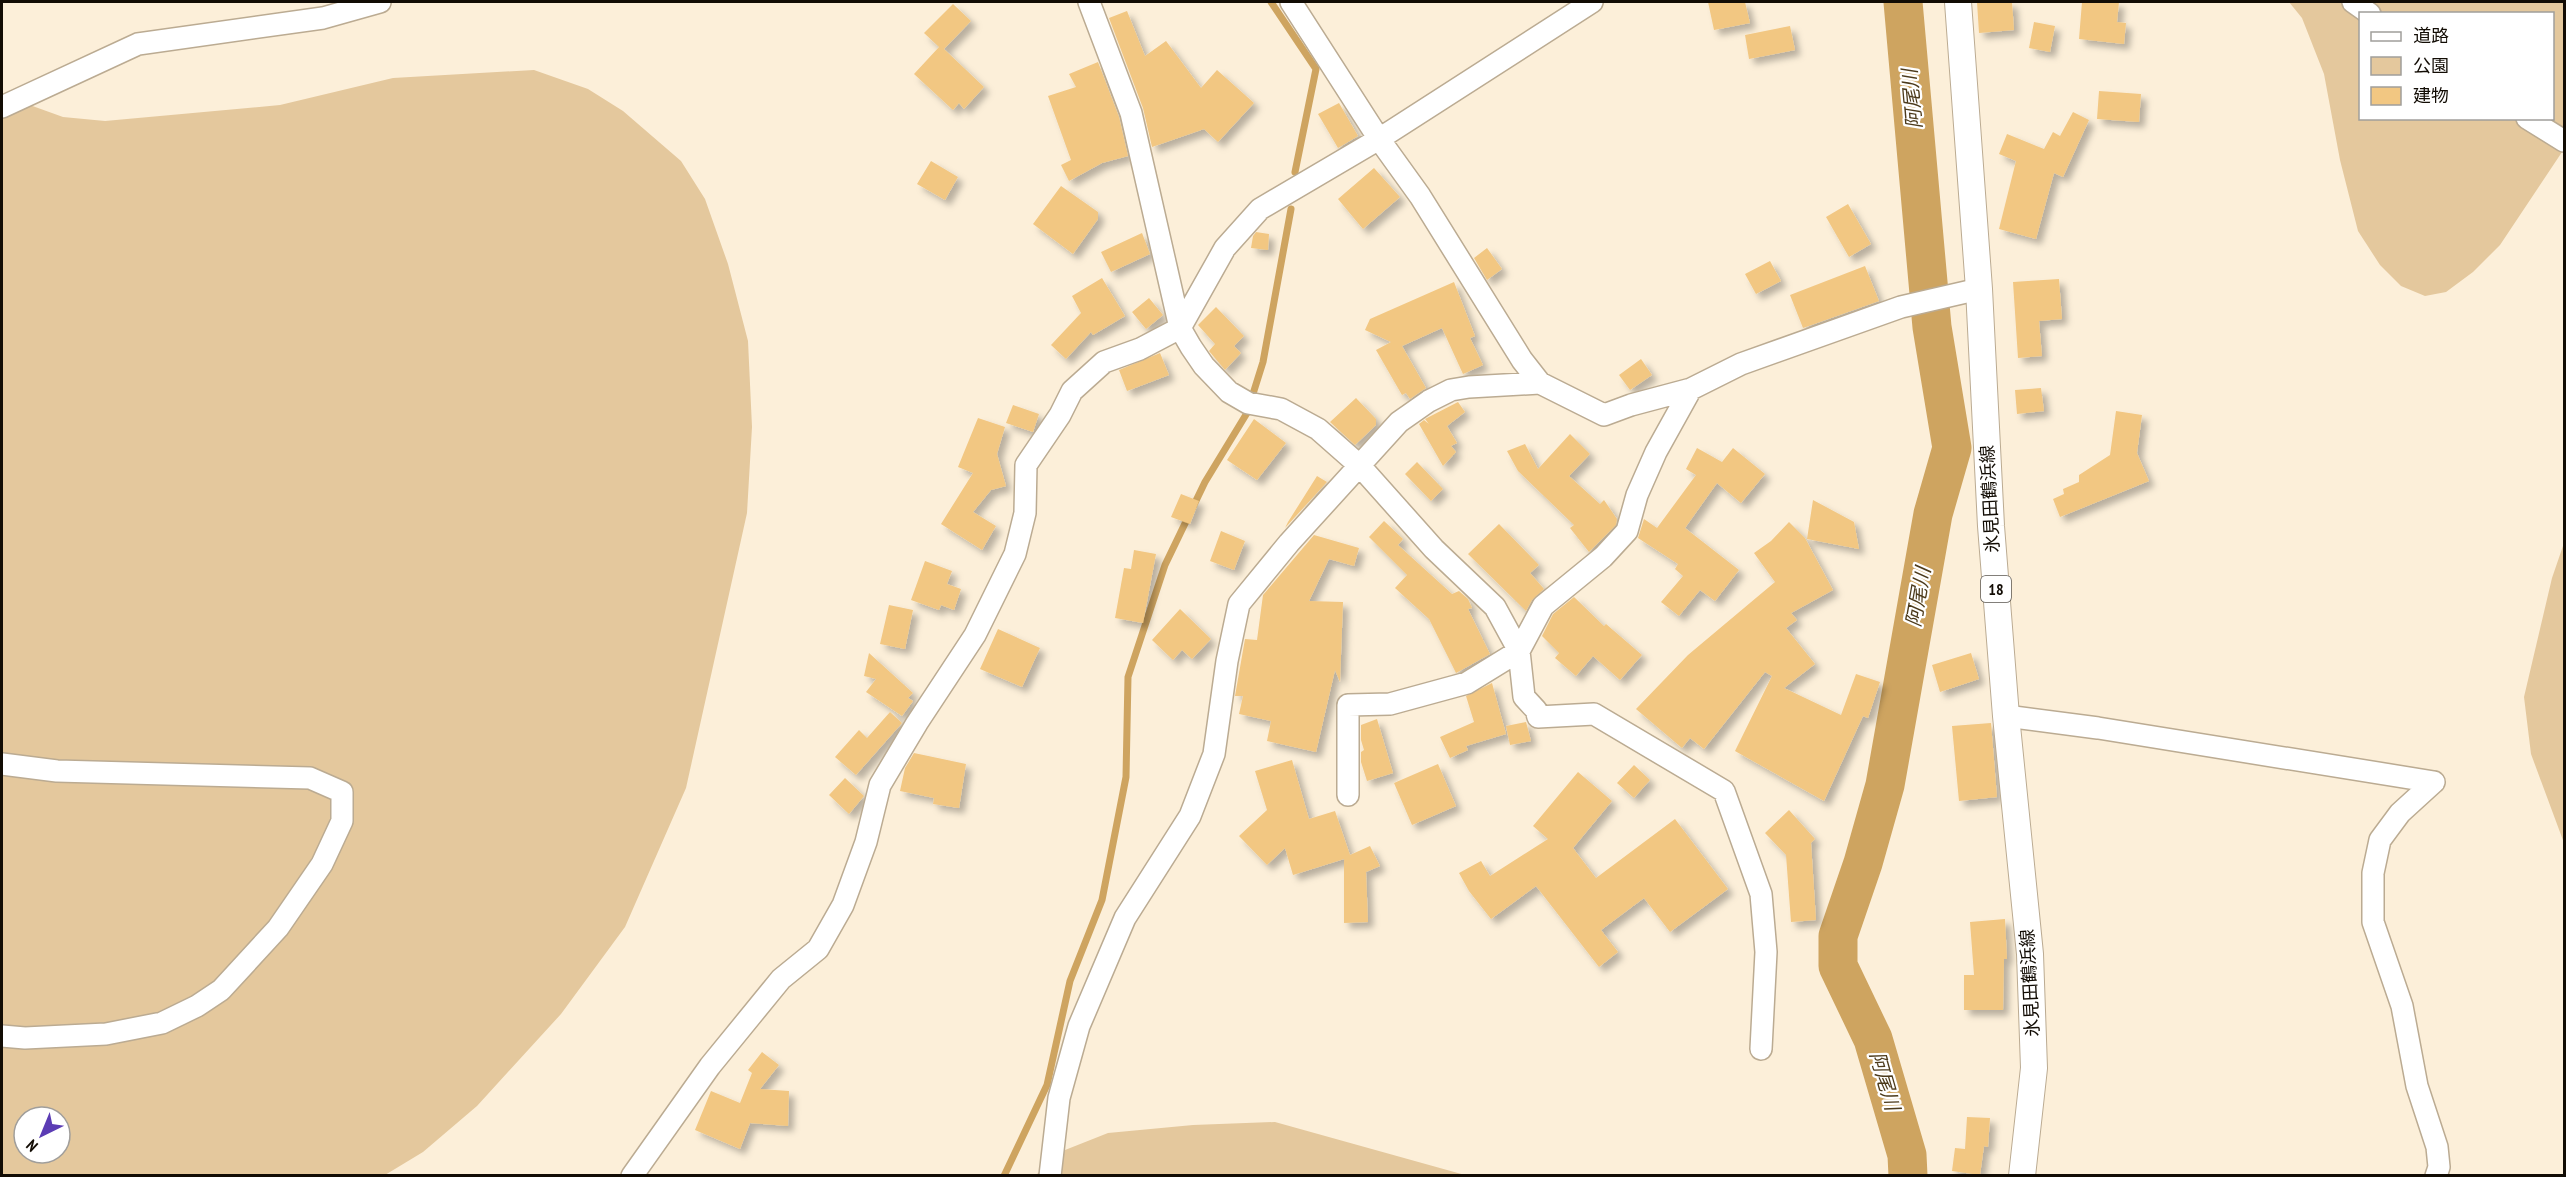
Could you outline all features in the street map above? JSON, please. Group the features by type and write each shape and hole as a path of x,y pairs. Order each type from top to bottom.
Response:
{"main road":[{"name":"氷見田鶴浜線","path":"1958,2 1967,292 2030,954 2034,1068 2022,1176"}],"street":[{"path":"2,107 138,44 323,18 380,2"},
{"path":"1089,2 1131,113 1180,328 1204,366 1229,392 1248,403 1281,409 1318,429 1360,466 1434,549 1495,607 1519,651 1524,697 1536,710 1538,717 1594,714 1724,791 1761,894 1766,952 1761,1049"},
{"path":"1291,2 1379,139 1420,196 1522,360 1540,383 1604,415 1631,405 1691,389 1741,364 1900,307 1967,292"},
{"path":"632,1176 710,1066 780,979 818,950 843,905 866,842 880,785 917,723 975,635 1015,555 1025,513 1026,465 1060,415 1072,391 1104,362 1140,349 1180,328 1225,248 1260,209 1379,139 1592,2"},
{"path":"2353,2 2367,12"},
{"path":"2530,120 2565,141"},
{"path":"1050,1176 1059,1098 1079,1026 1125,918 1190,816 1214,754 1227,661 1239,604 1288,543 1399,422 1429,401 1451,390 1540,383"},
{"path":"1348,795 1348,705 1390,704 1467,683 1519,651 1543,606 1603,557 1626,531 1637,495 1656,452 1691,389"},
{"path":"2006,716 2098,728 2434,782 2400,813 2380,840 2373,873 2373,922 2402,1006 2417,1086 2437,1147 2439,1167 2436,1176"},
{"path":"2,764 57,771 309,778 342,792 342,821 322,864 278,928 221,990 197,1006 162,1023 106,1034 25,1038 2,1036"}],"green space":[{"path":"2289,2 2564,2 2564,149 2500,245 2473,272 2446,292 2425,296 2401,286 2380,265 2358,231 2340,160 2324,74 2302,18"},
{"path":"534,70 588,89 623,111 681,161 705,199 728,264 748,341 752,427 747,513 686,788 625,927 561,1014 477,1106 423,1152 385,1175 2,1176 2,95 63,117 105,121 280,105 393,78"},
{"path":"2564,543 2564,843 2531,754 2524,697 2552,578"},
{"path":"1275,1122 1465,1175 1035,1176 1060,1152 1108,1133 1193,1125"}],"building":[{"path":"1708,2 1745,2 1750,23 1714,30"},
{"path":"1977,2 2012,2 2014,30 1979,33"},
{"path":"2082,2 2119,2 2117,22 2126,23 2124,44 2079,39"},
{"path":"953,4 971,21 944,49 984,87 964,109 959,103 953,110 914,74 939,47 924,33"},
{"path":"1127,11 1145,56 1166,41 1201,88 1217,70 1254,103 1218,142 1204,129 1152,147 1143,108 1109,18"},
{"path":"2034,22 2055,26 2050,52 2029,48"},
{"path":"1790,26 1795,50 1749,59 1745,35"},
{"path":"1098,62 1119,117 1128,156 1102,163 1069,181 1061,165 1071,160 1048,96 1076,87 1069,74"},
{"path":"2099,91 2141,94 2139,122 2097,119"},
{"path":"1339,103 1358,136 1338,148 1318,114"},
{"path":"2073,112 2089,120 2063,177 2054,173 2036,239 1999,229 2016,161 1999,154 2007,134 2044,149 2053,132 2060,136"},
{"path":"931,161 958,177 945,200 917,184"},
{"path":"1374,168 1400,197 1363,229 1338,199"},
{"path":"1061,186 1098,212 1098,219 1073,254 1033,224"},
{"path":"1848,204 1871,244 1849,257 1826,217"},
{"path":"1256,232 1269,234 1268,250 1251,248"},
{"path":"1142,233 1150,254 1111,272 1101,252"},
{"path":"1487,248 1502,269 1487,280 1474,258"},
{"path":"1770,261 1781,281 1756,294 1745,274"},
{"path":"1865,266 1879,301 1803,328 1790,295"},
{"path":"1102,278 1125,316 1093,335 1091,332 1066,359 1051,345 1081,313 1072,296"},
{"path":"2059,279 2062,319 2039,321 2042,356 2018,358 2013,282"},
{"path":"1454,282 1475,336 1470,338 1483,365 1463,374 1442,328 1402,346 1426,388 1410,399 1406,393 1402,395 1376,350 1391,342 1365,330 1370,319"},
{"path":"1149,298 1163,315 1146,329 1132,312"},
{"path":"1216,307 1244,336 1234,346 1241,353 1225,370 1209,351 1215,344 1198,325"},
{"path":"1160,353 1169,375 1127,391 1119,370"},
{"path":"1641,359 1652,375 1630,390 1619,375"},
{"path":"2041,388 2044,411 2017,414 2015,390"},
{"path":"1356,398 1376,419 1376,425 1355,445 1330,422"},
{"path":"1458,402 1465,412 1447,426 1457,443 1451,446 1456,452 1443,466 1419,424 1424,420 1429,424 1425,419"},
{"path":"1013,405 1039,414 1033,432 1006,423"},
{"path":"2116,411 2142,415 2137,453 2149,481 2060,517 2053,499 2064,494 2063,489 2079,482 2079,475 2110,455"},
{"path":"978,418 1005,427 997,454 1006,486 991,490 973,512 996,526 982,550 941,524 973,473 958,467"},
{"path":"1254,419 1286,443 1257,480 1227,460"},
{"path":"1570,434 1590,454 1569,476 1600,504 1604,500 1617,519 1616,525 1589,552 1570,528 1574,525 1518,471 1507,451 1525,444 1538,469"},
{"path":"1697,448 1722,462 1733,448 1765,474 1741,503 1717,483 1685,528 1739,570 1715,601 1700,590 1679,616 1661,602 1683,576 1675,569 1678,564 1638,538 1644,519 1657,528 1696,475 1686,469"},
{"path":"1417,462 1443,489 1431,501 1405,474"},
{"path":"1317,476 1327,482 1285,528 1288,522"},
{"path":"1181,494 1199,501 1190,524 1171,517"},
{"path":"1813,500 1854,522 1859,549 1807,539"},
{"path":"1384,521 1403,539 1398,545 1452,594 1459,591 1468,599 1472,608 1468,609 1490,654 1456,673 1429,619 1395,588 1407,575 1369,537"},
{"path":"1789,522 1805,538 1833,590 1791,613 1797,620 1786,628 1815,664 1784,688 1841,715 1856,674 1880,682 1868,718 1863,716 1824,801 1735,751 1772,676 1765,672 1704,749 1690,738 1682,748 1636,709 1688,655 1775,582 1754,553 1771,541"},
{"path":"1499,524 1539,565 1530,573 1544,589 1532,600 1526,611 1468,554"},
{"path":"1221,531 1245,541 1234,570 1210,561"},
{"path":"1314,535 1359,548 1354,566 1329,559 1309,601 1343,602 1340,682 1335,670 1316,752 1267,741 1271,721 1239,714 1243,696 1235,696 1245,639 1257,640 1263,595"},
{"path":"1134,550 1156,554 1143,623 1115,618 1124,568 1131,569"},
{"path":"925,561 952,571 947,584 961,589 954,610 941,605 939,610 911,600"},
{"path":"1574,597 1604,626 1606,624 1642,655 1620,680 1593,656 1576,676 1555,658 1559,653 1542,636 1553,614"},
{"path":"889,605 913,610 905,649 880,644"},
{"path":"1180,609 1211,639 1192,659 1182,650 1173,660 1152,640"},
{"path":"998,629 1040,648 1022,687 980,669"},
{"path":"869,653 913,693 908,698 913,701 902,716 866,692 876,679 864,676"},
{"path":"1971,653 1979,679 1940,692 1932,665"},
{"path":"1492,683 1506,734 1466,746 1468,750 1450,758 1440,737 1474,722 1466,696"},
{"path":"890,712 902,723 856,775 835,757 859,730 867,738"},
{"path":"1377,719 1393,773 1367,781 1361,762 1361,752 1364,750 1361,725"},
{"path":"1526,722 1531,741 1510,745 1506,726"},
{"path":"1991,723 1997,797 1959,801 1952,726"},
{"path":"914,753 966,764 959,808 933,804 934,798 900,791 905,768"},
{"path":"1292,760 1309,819 1335,811 1350,855 1370,846 1380,866 1366,872 1368,922 1344,923 1344,859 1293,875 1285,848 1267,865 1239,836 1267,810 1255,771"},
{"path":"1438,764 1456,806 1412,825 1394,783"},
{"path":"1634,765 1650,780 1634,798 1617,783"},
{"path":"1578,772 1612,801 1573,848 1596,878 1675,819 1728,889 1670,932 1644,898 1601,930 1618,952 1599,967 1536,886 1491,919 1469,891 1459,873 1481,861 1490,876 1548,839 1533,826"},
{"path":"845,778 864,796 849,814 829,795"},
{"path":"1789,810 1815,839 1811,843 1816,920 1791,922 1786,855 1765,833"},
{"path":"2005,919 2007,959 2004,959 2003,1010 1964,1010 1964,975 1974,975 1970,922"},
{"path":"762,1052 779,1065 760,1089 789,1091 788,1126 750,1123 740,1149 695,1130 711,1091 740,1103 752,1073 748,1070"},
{"path":"1967,1117 1990,1118 1988,1147 1984,1146 1980,1175 1952,1171 1955,1148 1965,1149"}],"waterway":[{"path":"1271,2 1316,69 1295,172"},
{"name":"阿尾川","path":"1903,2 1932,327 1952,448 1933,514 1885,785 1863,863 1838,936 1838,966 1873,1039 1907,1155 1908,1176"},
{"path":"1004,1176 1047,1085 1070,981 1102,900 1126,777 1128,677 1165,565 1205,482 1247,413 1263,362 1291,209"}]}
